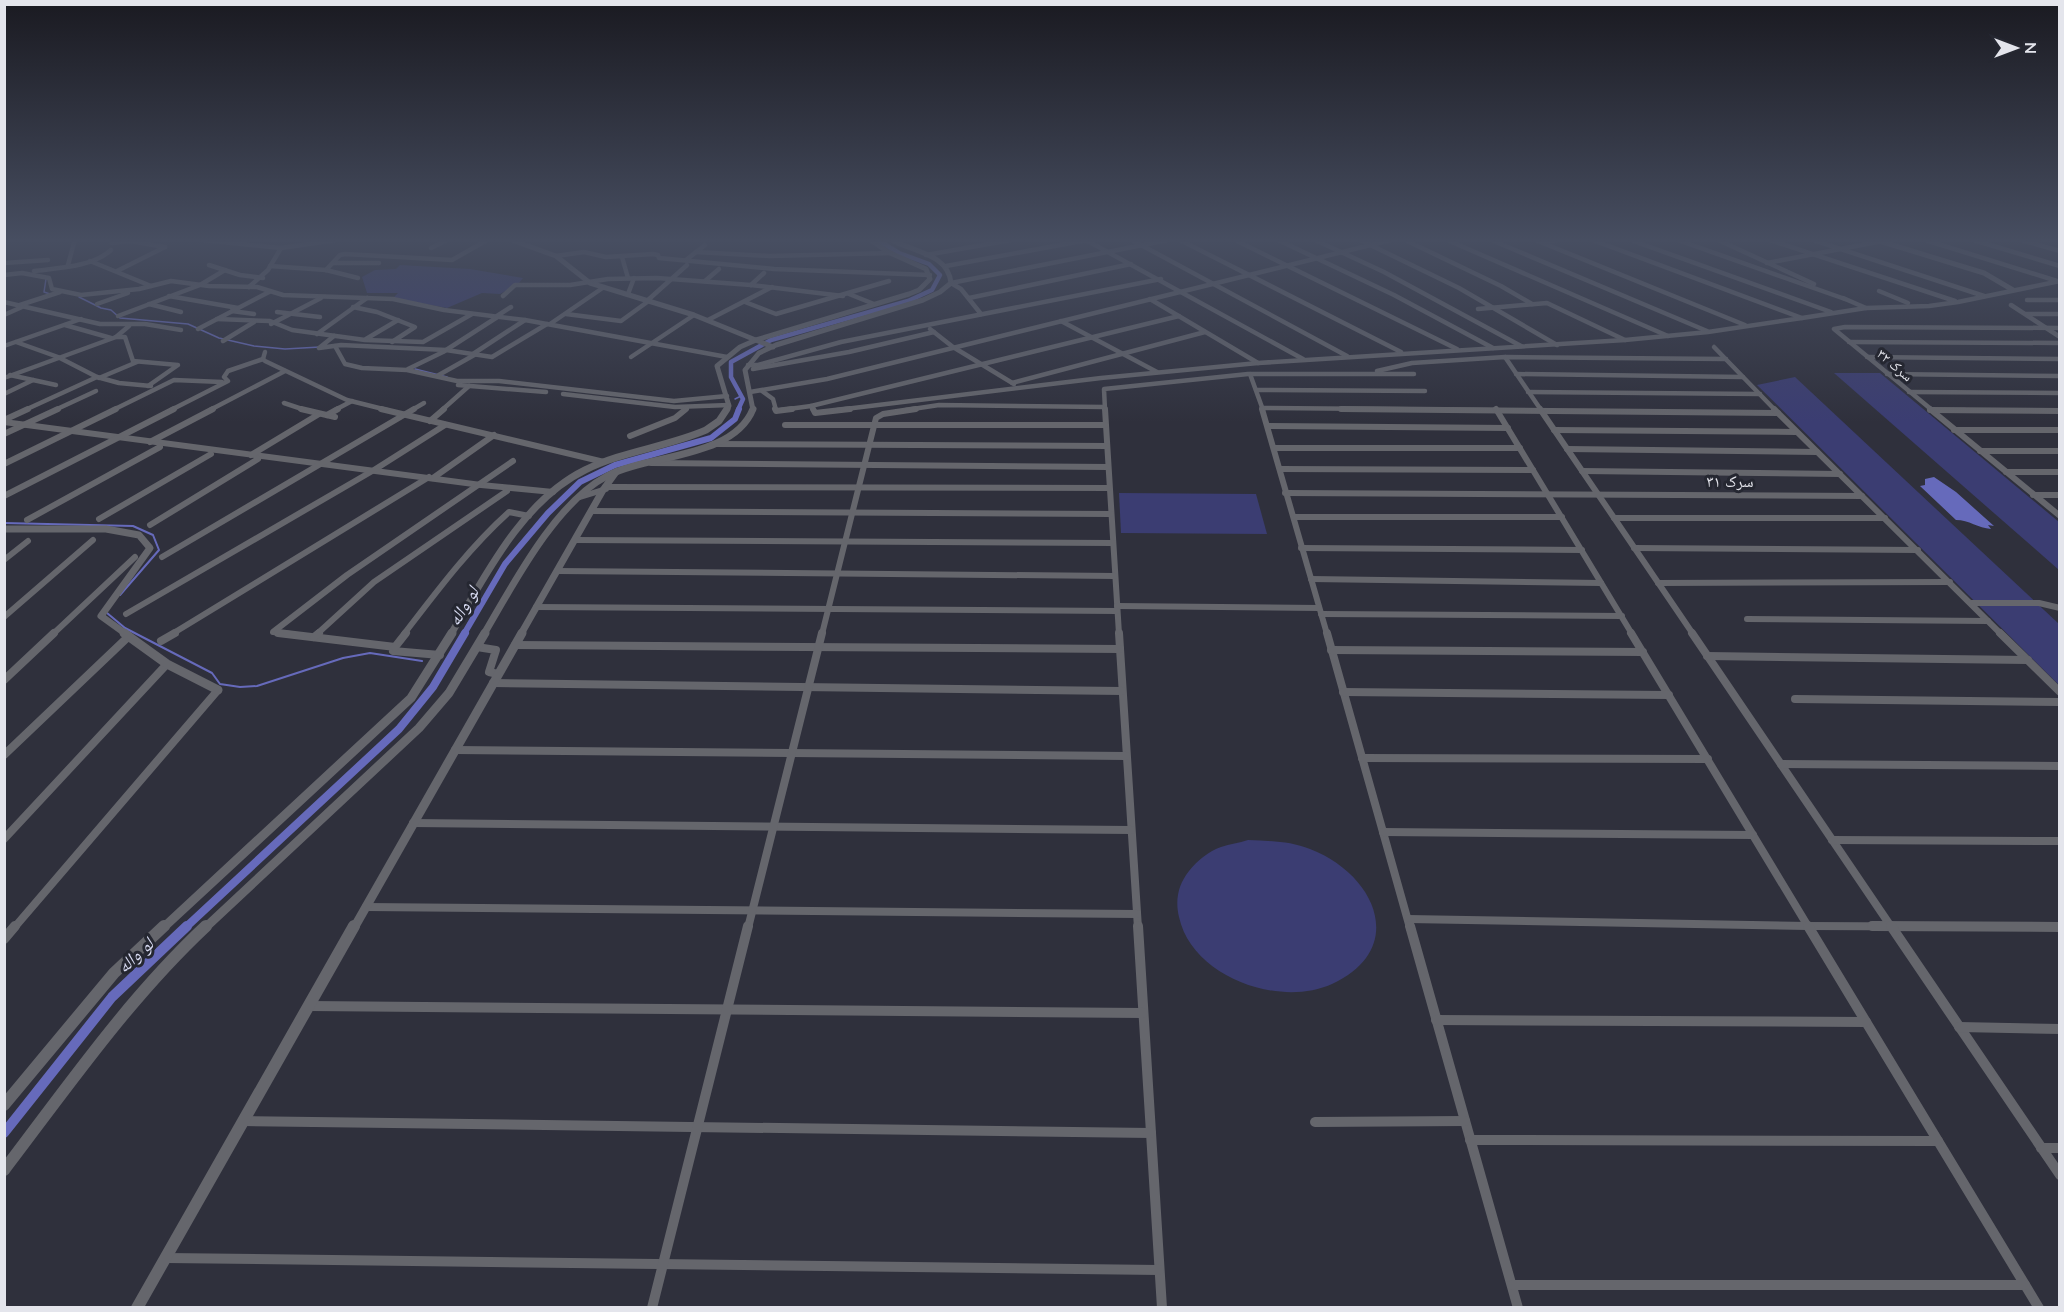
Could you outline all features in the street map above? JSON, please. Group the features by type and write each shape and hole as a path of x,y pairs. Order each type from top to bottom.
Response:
{"street":[{"path":"4,315 38,300"},
{"path":"97,304 108,300"},
{"path":"117,316 157,300"},
{"path":"193,300 238,308"},
{"path":"198,329 253,300"},
{"path":"271,324 317,300"},
{"path":"317,334 364,300"},
{"path":"392,300 444,310 549,324 727,357"},
{"path":"334,336 319,348 335,346 446,350 492,357 585,300"},
{"path":"566,314 621,321 649,300"},
{"path":"650,300 708,320 772,346"},
{"path":"708,320 748,300"},
{"path":"745,302 776,314 827,300"},
{"path":"865,300 874,304"},
{"path":"4,1105 114,973 411,698 440,655 479,587 529,516 551,494 582,472 604,462 703,432 718,422 729,405 717,366 740,346 886,300"},
{"path":"746,367 759,353 772,346 922,300"},
{"path":"971,300 981,314"},
{"path":"746,367 841,342 1052,300"},
{"path":"750,392 827,379 1145,300"},
{"path":"1152,300 1258,363"},
{"path":"1198,300 1303,360"},
{"path":"1246,300 1348,357"},
{"path":"1301,300 1404,353"},
{"path":"1359,300 1460,350"},
{"path":"1404,300 1493,349"},
{"path":"1436,300 1521,346"},
{"path":"1484,300 1558,345"},
{"path":"1526,300 1532,304"},
{"path":"1586,300 1668,336"},
{"path":"1633,300 1708,332"},
{"path":"1685,300 1746,325"},
{"path":"1754,300 1802,318"},
{"path":"1798,300 1833,313"},
{"path":"1848,300 1866,308"},
{"path":"1902,300 1916,306"},
{"path":"1953,300 1958,302"},
{"path":"811,406 815,413 1258,363 1625,340 1708,332 1866,308 1916,306 1968,300"},
{"path":"4,302 100,324 163,325 181,330"},
{"path":"1478,309 1547,303 1625,340"},
{"path":"146,304 182,312"},
{"path":"2011,305 2060,337"},
{"path":"4,309 20,307"},
{"path":"353,307 377,312 415,327 392,342"},
{"path":"406,370 446,350 511,308"},
{"path":"232,311 254,314"},
{"path":"277,312 320,317"},
{"path":"217,319 264,321 317,334 365,340 423,342 472,314"},
{"path":"2024,314 2060,314"},
{"path":"631,357 694,315"},
{"path":"762,391 773,399 776,411 811,406 1179,316"},
{"path":"4,346 81,319"},
{"path":"365,340 398,320"},
{"path":"437,376 525,320"},
{"path":"1062,321 1158,373"},
{"path":"223,341 254,322"},
{"path":"65,325 113,337 125,337 133,361 137,362"},
{"path":"7,376 113,337 130,325"},
{"path":"926,325 953,347 1021,388"},
{"name":"سرک ۳۲","path":"2060,328 1845,327 1834,329 2060,516"},
{"path":"746,367 849,352 934,332"},
{"path":"1012,383 1205,332"},
{"path":"16,342 58,357 98,377 118,383 160,387"},
{"path":"1848,342 2060,343"},
{"path":"335,346 345,364 362,368 406,370 457,381 498,381 674,401 727,396"},
{"path":"1714,347 1817,453 2060,692"},
{"path":"263,359 265,352"},
{"path":"1363,374 1412,363 1505,357 1726,359"},
{"path":"1505,357 2060,1175"},
{"path":"1867,357 2060,359"},
{"path":"4,496 228,381 224,376 228,371 263,359 352,401 604,462"},
{"path":"4,422 98,377 137,362 178,365 148,386"},
{"path":"715,444 742,424 753,410 746,367"},
{"path":"150,442 285,371"},
{"path":"1250,374 1268,426 1518,1308"},
{"path":"1162,1308 1104,389 1250,374 1414,374"},
{"path":"1516,374 1743,377"},
{"path":"1887,374 2060,376"},
{"path":"7,376 56,385"},
{"path":"4,394 33,380"},
{"path":"4,464 174,380 225,382"},
{"path":"456,385 492,386 687,408 729,405"},
{"path":"430,421 469,386"},
{"path":"1256,390 1425,391"},
{"path":"4,432 96,391"},
{"path":"1528,392 1760,394"},
{"path":"1908,392 2060,393"},
{"path":"327,415 352,401"},
{"path":"284,403 335,417"},
{"path":"162,557 424,403"},
{"path":"652,1308 877,416 927,406 1104,407"},
{"path":"630,436 675,418 687,408"},
{"path":"1262,408 1778,413"},
{"path":"1497,409 2039,1308"},
{"path":"1930,410 2060,411"},
{"path":"251,454 319,414"},
{"path":"4,422 429,478 507,491 551,494"},
{"path":"126,614 371,472 445,425"},
{"path":"785,425 1105,425"},
{"path":"1268,426 1508,428"},
{"path":"14,429 318,465"},
{"path":"1554,430 1796,432"},
{"path":"1954,430 2060,430"},
{"path":"161,642 495,435"},
{"path":"4,1170 114,1026 185,946 419,728 449,693 543,538 580,497 608,475 715,444 1107,446"},
{"path":"27,520 160,447"},
{"path":"1274,448 1520,448"},
{"path":"1567,449 1817,453"},
{"path":"1980,451 2060,451"},
{"path":"99,519 211,454"},
{"path":"150,525 258,459"},
{"path":"395,647 273,632 347,575 513,461"},
{"path":"646,463 1108,467"},
{"path":"1280,469 1533,470"},
{"path":"1582,471 1840,474"},
{"path":"137,1308 591,510 616,472"},
{"path":"2006,472 2060,472"},
{"path":"478,486 551,494"},
{"path":"580,497 606,488 1109,489"},
{"path":"314,637 374,582 507,491"},
{"name":"سرک ۳۱","path":"1286,493 1862,496"},
{"path":"2033,495 2060,495"},
{"path":"591,510 1111,514"},
{"path":"440,655 393,651 436,592 488,530 509,512 529,516"},
{"path":"1294,517 1562,517"},
{"path":"1614,518 1885,518"},
{"path":"4,528 106,529 139,535 150,548 139,567 108,602 101,616 167,664 218,690 4,939"},
{"path":"4,617 93,540"},
{"path":"575,540 1113,543"},
{"path":"4,560 28,541"},
{"path":"1302,548 1582,550"},
{"path":"1634,548 1918,550"},
{"path":"4,680 135,557"},
{"path":"557,572 1115,576"},
{"path":"1311,579 1601,583"},
{"path":"1658,583 1950,582"},
{"path":"1971,603 2039,603 2060,608"},
{"path":"536,607 828,610 1117,609 1622,616"},
{"path":"1747,619 1988,621"},
{"path":"4,755 129,636"},
{"path":"515,645 1120,649"},
{"path":"477,647 496,650 489,672 496,679 808,689 1122,691"},
{"path":"1331,650 1643,652"},
{"path":"1707,656 2028,660"},
{"path":"4,838 167,664"},
{"path":"1343,692 1669,694"},
{"path":"1795,699 2060,702"},
{"path":"455,750 1126,756"},
{"path":"1362,758 1708,759"},
{"path":"1781,764 2060,766"},
{"path":"413,823 1131,830"},
{"path":"1383,832 1753,834"},
{"path":"1832,840 2060,841"},
{"path":"366,907 1137,914"},
{"path":"1408,919 1808,926 2060,927"},
{"path":"309,1006 1143,1013"},
{"path":"1437,1020 1866,1022"},
{"path":"1959,1027 2060,1029"},
{"path":"243,1121 1151,1133"},
{"path":"1315,1122 1465,1121"},
{"path":"1470,1140 1938,1142"},
{"path":"2041,1148 2060,1148"},
{"path":"166,1258 1159,1270"},
{"path":"1512,1285 2025,1285"}],"shaded area":[{"path":"405,300 465,300 447,308"},
{"path":"1834,373 1880,373 2059,522 2059,570"},
{"path":"1795,377 2059,624 2059,685 1757,385"},
{"path":"1119,493 1256,494 1267,534 1121,533"},
{"path":"1248,840 1302,846 1333,861 1352,876 1366,893 1374,912 1376,932 1370,951 1356,969 1332,984 1311,990 1288,992 1264,989 1240,982 1219,971 1201,956 1187,938 1179,917 1177,905 1180,887 1185,876 1199,860 1221,847"}],"water":[{"path":"1934,477 1956,492 1994,526 1988,525 1991,529 1956,520 1920,486 1925,485 1925,479"}],"waterway":[{"path":"85,300 111,310 120,318 188,324 219,338 254,346 285,349 320,347"},
{"name":"لو واله","path":"738,410 743,399 731,377 731,362 771,340 910,300"},
{"path":"415,369 447,377"},
{"name":"لو واله","path":"735,399 741,396"},
{"name":"لو واله","path":"464,634 505,564 548,513 580,482 615,465 711,438 735,419 739,409"},
{"path":"4,523 133,526 153,535 159,550 120,595"},
{"path":"107,613 125,628 212,673 220,684 240,687 257,686 343,658 370,653 422,661"},
{"name":"لو واله","path":"185,928 399,729 433,687 465,633"},
{"name":"لو واله","path":"4,1133 112,997 187,926"}]}
